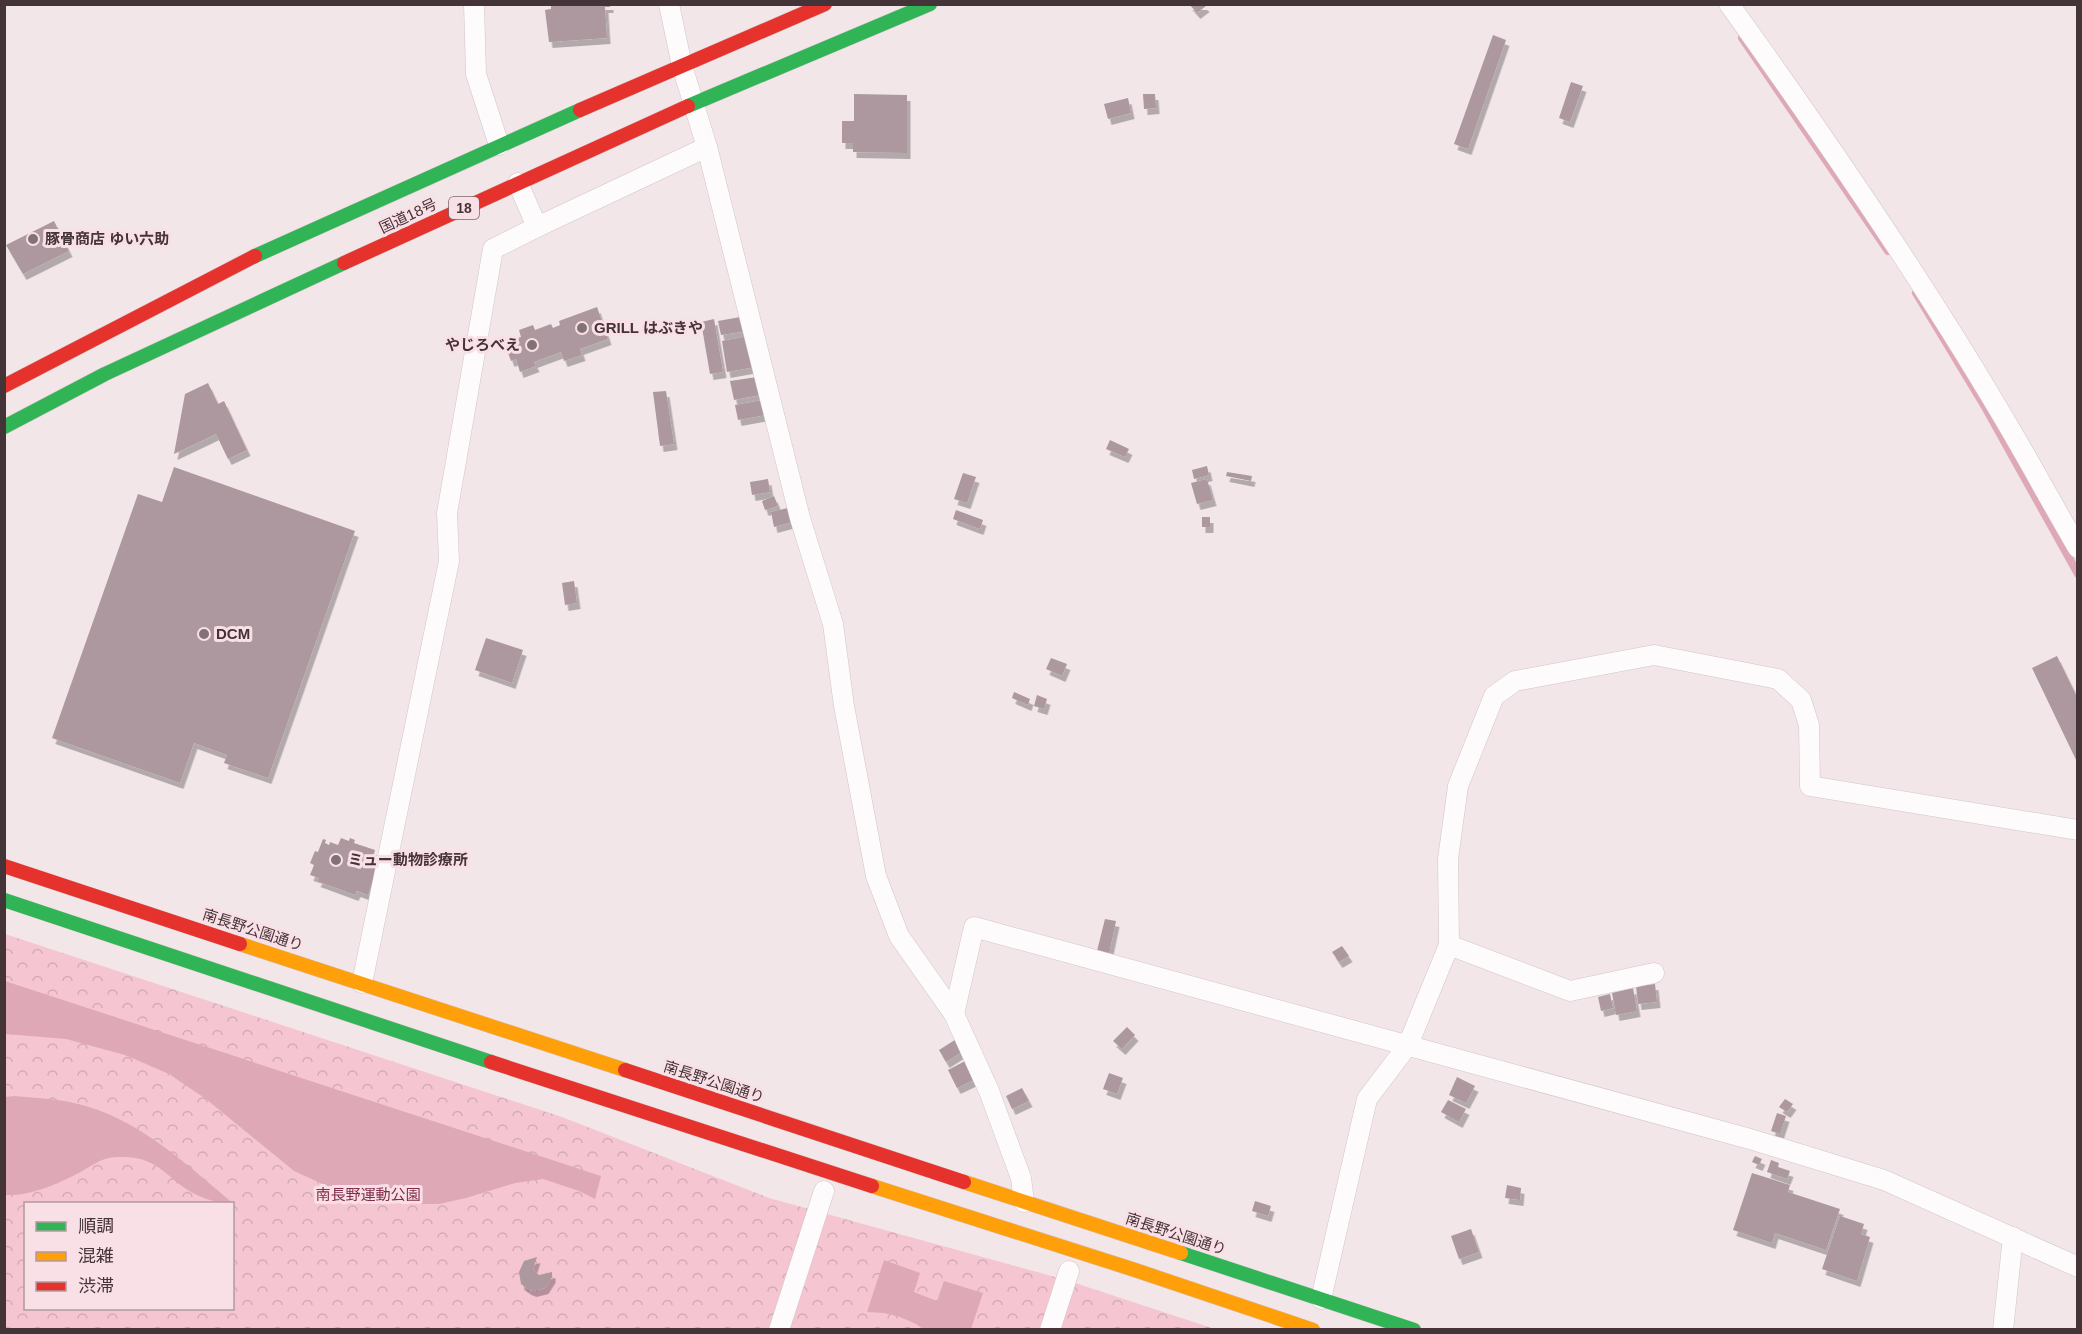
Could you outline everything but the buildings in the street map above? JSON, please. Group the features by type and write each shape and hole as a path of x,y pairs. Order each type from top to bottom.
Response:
{"main road":[{"name":"国道18号","path":"4,386 229,268 500,145 825,4"},
{"name":"国道18号","path":"4,427 105,374 518,183 694,103 930,4"},
{"name":"南長野公園通り","path":"4,866 1414,1329"},
{"path":"4,900 742,1145 1313,1329"}],"street":[{"path":"474,4 476,74 500,145"},
{"path":"669,4 682,66 707,147 800,518 833,624 844,706 876,876 899,936 954,1014 989,1091 1021,1178 1024,1202"},
{"path":"1729,4 1809,115 1906,260 1999,410 2078,548"},
{"path":"362,983 449,561 447,513 493,249 707,147"},
{"path":"518,183 537,227"},
{"path":"1321,1299 1367,1099 1408,1045 1449,945 1448,859 1458,786 1494,696 1515,681 1654,655 1778,679 1801,699 1809,725 1810,786 2078,830"},
{"path":"954,1014 974,927 1750,1139 1884,1180 2078,1267"},
{"path":"1449,945 1570,991 1654,973"},
{"path":"779,1329 824,1191"},
{"path":"2003,1329 2013,1237"},
{"path":"1050,1329 1068,1271"}],"green space":[{"name":"南長野運動公園","path":"5,934 562,1117 769,1198 1066,1280 1215,1329 5,1330"}],"shaded area":[{"path":"5,981 601,1176 595,1199 543,1179 515,1183 439,1204 411,1204 329,1187 294,1171 206,1099 169,1074 125,1055 66,1039 5,1034"},
{"path":"5,1097 50,1099 77,1104 127,1123 183,1161 232,1202 216,1201 199,1196 154,1165 132,1157 106,1159 50,1186 23,1194 5,1195"},
{"path":"884,1260 920,1273 914,1292 937,1301 944,1281 983,1293 971,1329 923,1329 900,1317 867,1312"}],"waterway":[{"path":"1742,38 1888,251"},
{"path":"1916,293 1985,407 2078,574"}],"traffic: fast":[{"path":"688,106 930,4"},
{"path":"255,256 580,110"},
{"path":"4,427 105,374 344,263"},
{"path":"4,900 491,1062"},
{"path":"1181,1253 1414,1330"}],"traffic: slow":[{"path":"240,944 625,1070"},
{"path":"964,1182 1181,1253"},
{"path":"872,1186 1313,1330"}],"traffic: jam":[{"path":"580,110 825,4"},
{"path":"344,263 688,106"},
{"path":"4,386 255,256"},
{"path":"4,866 240,944"},
{"path":"491,1062 872,1186"},
{"path":"625,1070 964,1182"}],"place":[{"name":"豚骨商店 ゆい六助","path":"33,239"},
{"name":"GRILL はぶきや","path":"582,328"},
{"name":"やじろべえ","path":"532,345"},
{"name":"DCM","path":"204,634"},
{"name":"ミュー動物診療所","path":"336,860"}]}
